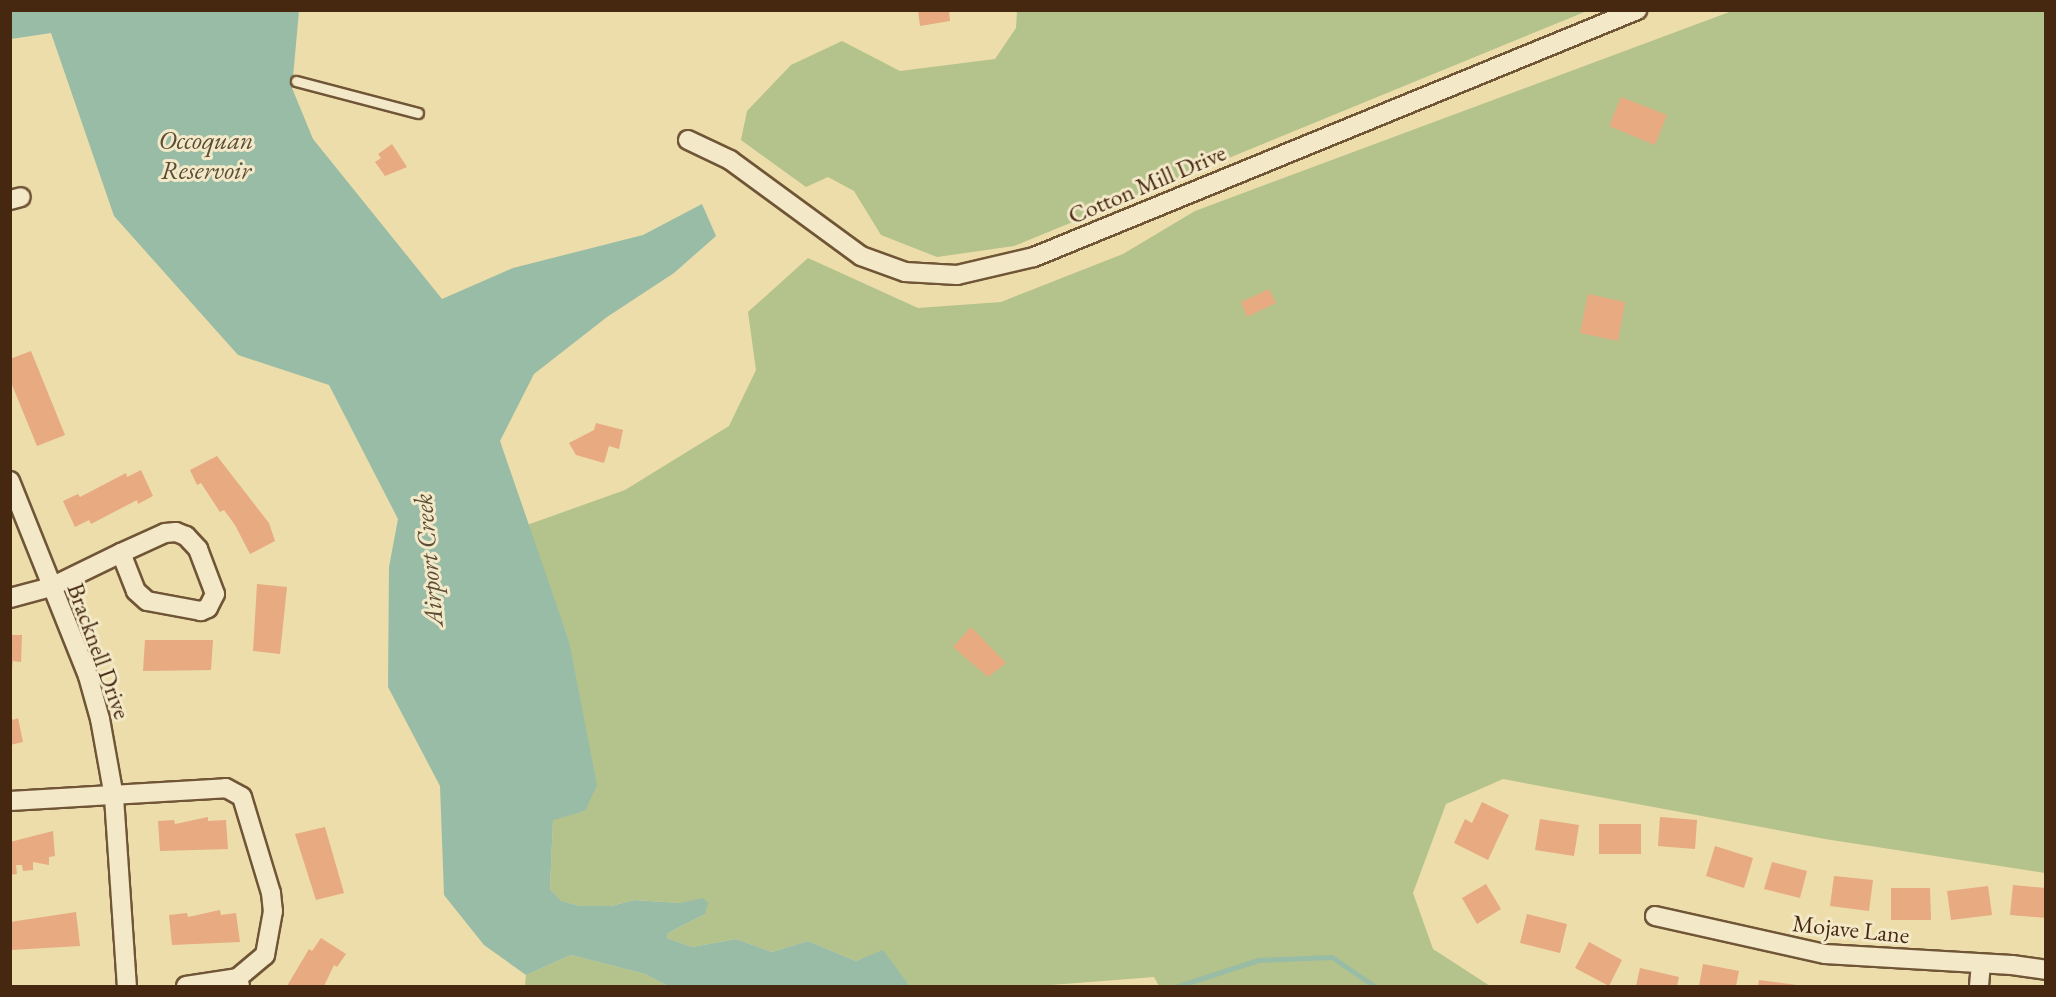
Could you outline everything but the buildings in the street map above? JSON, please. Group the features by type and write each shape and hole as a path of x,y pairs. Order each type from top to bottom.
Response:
{"street":[{"name":"Cotton Mill Drive","path":"688,140 730,160 861,256 905,272 957,275 1034,257 1637,10"},
{"name":"Bracknell Drive","path":"10,481 88,676 100,719 114,797 127,986"},
{"path":"10,598 51,587 121,553 165,533 186,536 198,549 215,594 213,602 201,611 147,602 136,591 121,553"},
{"path":"10,801 114,797 226,788 246,802 273,910 265,955 239,982 186,987"},
{"name":"Mojave Lane","path":"1655,916 1825,954 2046,970"},
{"path":"1979,987 1981,965"},
{"path":"120,987 127,986"}],"lane":[{"path":"296,81 418,113"}],"green space":[{"path":"1017,10 1587,11 1014,246 937,257 881,235 854,191 828,177 806,187 741,140 747,111 791,65 842,41 900,71 995,59 1016,28"},
{"path":"1732,11 2045,11 2045,873 1825,839 1503,779 1446,804 1413,893 1433,949 1490,986 1159,986 1154,977 1038,986 910,986 883,951 856,961 808,941 772,952 736,939 692,947 667,938 668,933 705,914 681,903 634,900 611,906 580,906 560,901 550,889 553,819 585,811 569,641 527,525 625,490 729,426 756,370 748,312 808,258 918,308 1001,302 1123,254 1195,211"},
{"path":"571,955 645,974 668,986 525,986 526,975"}],"water":[{"name":"Occoquan Reservoir","path":"10,11 299,11 292,88 313,139 442,299 513,268 643,235 702,204 716,236 674,273 607,317 534,374 500,441 569,641 597,785 585,811 553,820 550,889 561,901 580,906 611,906 634,900 681,903 703,898 708,903 705,914 668,933 667,938 692,947 736,939 772,952 808,941 856,961 883,950 910,986 668,986 645,974 571,955 526,975 484,945 444,895 440,786 388,687 389,567 398,519 329,385 238,355 114,216 51,33 11,39"}],"waterway":[{"name":"Airport Creek","path":"1178,986 1258,960 1332,957 1374,986"}]}
